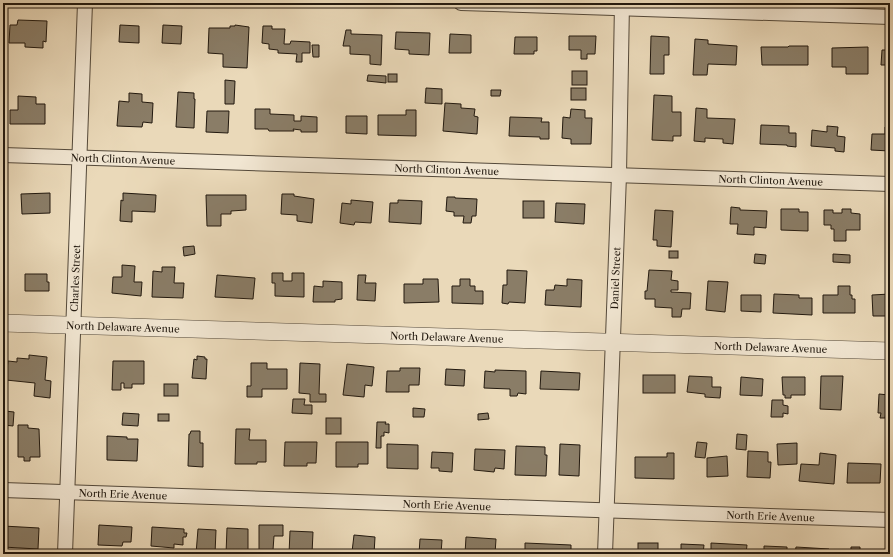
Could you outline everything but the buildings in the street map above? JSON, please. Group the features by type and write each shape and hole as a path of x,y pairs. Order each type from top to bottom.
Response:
{"street":[{"name":"Charles Street","path":"65,554 85,3"},
{"path":"460,3 622,5 890,16"},
{"name":"Daniel Street","path":"605,554 619,175 622,5"},
{"name":"North Clinton Avenue","path":"3,155 890,184"},
{"name":"North Delaware Avenue","path":"3,323 890,351"},
{"name":"North Erie Avenue","path":"3,490 890,520"}]}
